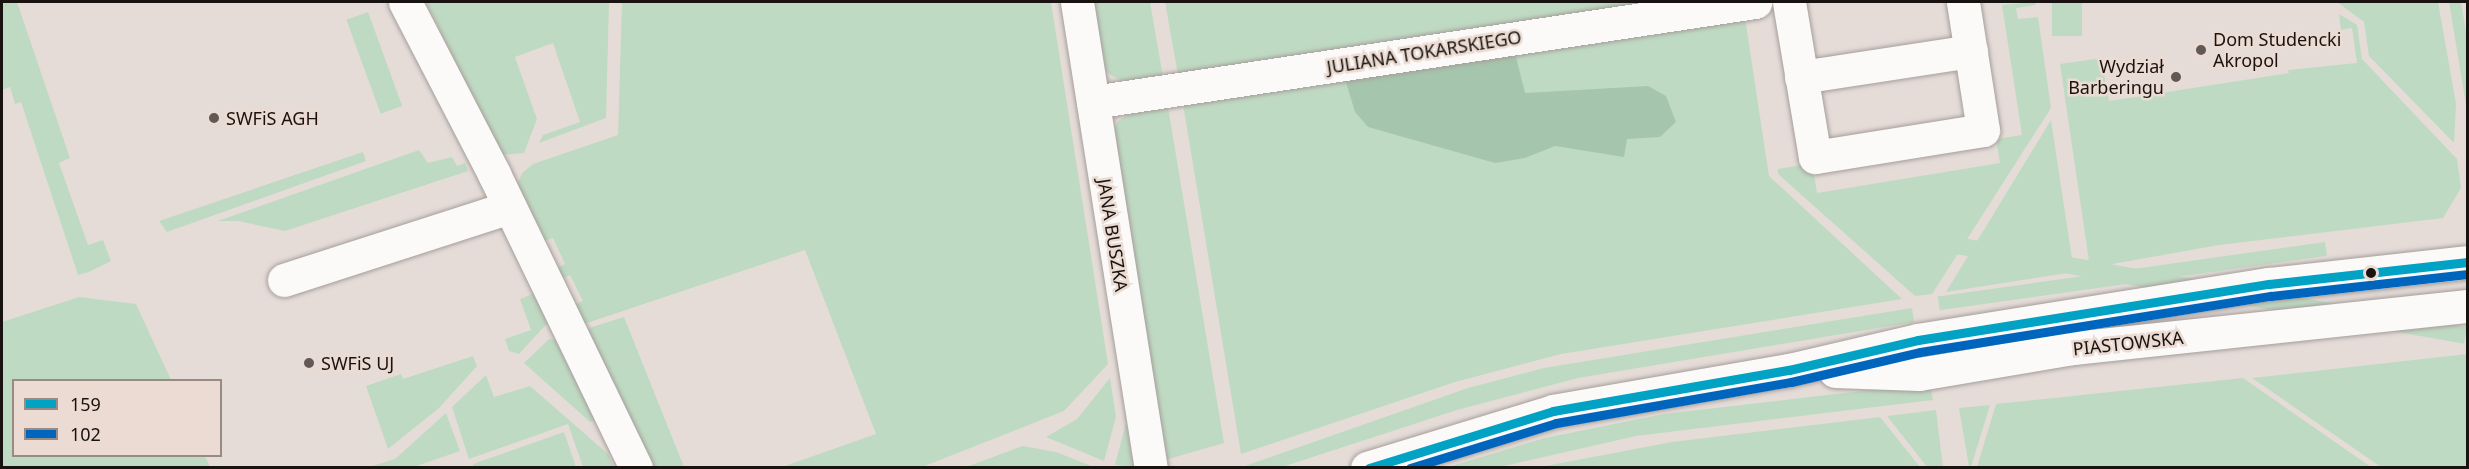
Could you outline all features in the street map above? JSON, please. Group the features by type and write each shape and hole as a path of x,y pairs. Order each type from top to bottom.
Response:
{"street":[{"path":"405,2 510,207 636,468"},
{"name":"JANA BUSZKA","path":"1077,2 1151,468"},
{"name":"JULIANA TOKARSKIEGO","path":"1093,102 1755,2"},
{"path":"1789,2 1815,157 1983,130 1963,2"},
{"path":"1801,77 1971,51"},
{"path":"284,280 510,207"},
{"name":"PIASTOWSKA","path":"1367,468 1553,411 1789,370 1918,340 2221,292 2468,262"},
{"name":"PIASTOWSKA","path":"1789,370 1920,374 2073,348 2468,306"}],"green space":[{"path":"2,2 17,2 70,158 59,163 88,245 103,240 111,261 89,272 78,275 21,102 15,104 10,87 2,90"},
{"path":"426,2 609,2 606,118 539,143 543,135 580,122 553,43 515,57 537,119 524,153 501,155"},
{"path":"622,2 1051,2 1108,364 1064,411 922,467 782,467 876,434 805,250 581,325 572,306 583,301 570,275 559,280 554,269 565,264 553,238 541,242 516,188 522,173 533,164 618,135"},
{"path":"1089,2 1150,2 1163,77 1123,81 1109,74 1100,63"},
{"path":"1165,2 1654,2 1178,75"},
{"path":"2035,2 2036,5 2016,8 2018,19 2038,17 2051,108 1932,294 1915,296 1778,174 1778,169 1802,165 1803,170 1813,168 1817,193 2000,163 1996,139 2022,135 2002,5"},
{"path":"2052,2 2082,2 2082,36 2052,36"},
{"path":"2337,2 2438,2 2456,104 2454,143 2369,56 2364,22"},
{"path":"2449,2 2461,2 2467,37 2466,105"},
{"path":"368,12 402,106 381,114 346,20"},
{"path":"2339,14 2357,25 2362,59 2457,159 2461,188 2443,218 2219,245 2090,268 2060,64 2101,58 2109,101 2289,73 2288,70 2357,63 2352,28 2341,30"},
{"path":"1745,18 1769,176 1902,299 1561,354 1455,382 1241,454 1183,104"},
{"path":"1515,53 1525,93 1648,86 1666,96 1676,122 1660,137 1627,139 1624,157 1555,146 1525,158 1495,163 1368,127 1355,112 1345,79"},
{"path":"1168,107 1224,443 1165,460 1112,136 1118,121 1127,115"},
{"path":"2051,120 2074,272 1946,292"},
{"path":"419,150 428,163 452,157 457,166 465,163 468,171 285,231 238,221 218,221"},
{"path":"363,152 366,161 167,232 159,221"},
{"path":"1960,238 2467,327 2464,344 1957,254"},
{"path":"2325,242 2327,256 1940,310 1938,296"},
{"path":"538,292 551,319 519,354 509,351 505,339 531,330 520,299"},
{"path":"79,297 136,304 171,379 12,379 12,457 205,457 210,467 2,467 2,322"},
{"path":"1912,308 1914,322 1578,378 1457,410 1282,467 1242,467 1468,388 1544,368"},
{"path":"624,317 684,467 649,467 583,330"},
{"path":"549,339 561,341 598,418 590,422 524,363"},
{"path":"2467,354 2467,467 2381,467 2252,378"},
{"path":"473,356 477,366 439,408 388,449 366,386 401,374 403,379"},
{"path":"486,375 494,397 530,386 608,454 614,467 583,467 568,424 469,459 452,407"},
{"path":"1110,378 1116,417 1104,461 1046,437 1077,419"},
{"path":"2243,378 2371,467 1977,467 1996,404"},
{"path":"1930,383 1933,400 1636,436 1500,467 1445,468 1545,438 1664,414"},
{"path":"1990,405 1971,467 1969,467 1959,408"},
{"path":"1936,410 1943,467 1927,467 1887,416"},
{"path":"446,413 460,451 414,467 369,467 395,459"},
{"path":"1880,417 1920,467 1540,467 1672,442"},
{"path":"1126,423 1134,467 1115,465"},
{"path":"564,432 576,467 474,467 473,464"},
{"path":"1023,446 1056,452 1094,467 966,467"}],"transit line":[{"name":"159","path":"1369,468 1553,411 1789,370 1918,340 2269,284 2468,262"},
{"name":"102","path":"1410,468 1556,423 1791,382 1920,352 2271,296 2468,274"}],"place":[{"name":"Dom Studencki Akropol","path":"2201,50"},
{"name":"Wydział Barberingu","path":"2176,77"},
{"name":"SWFiS AGH","path":"214,118"},
{"name":"SWFiS UJ","path":"309,363"}]}
